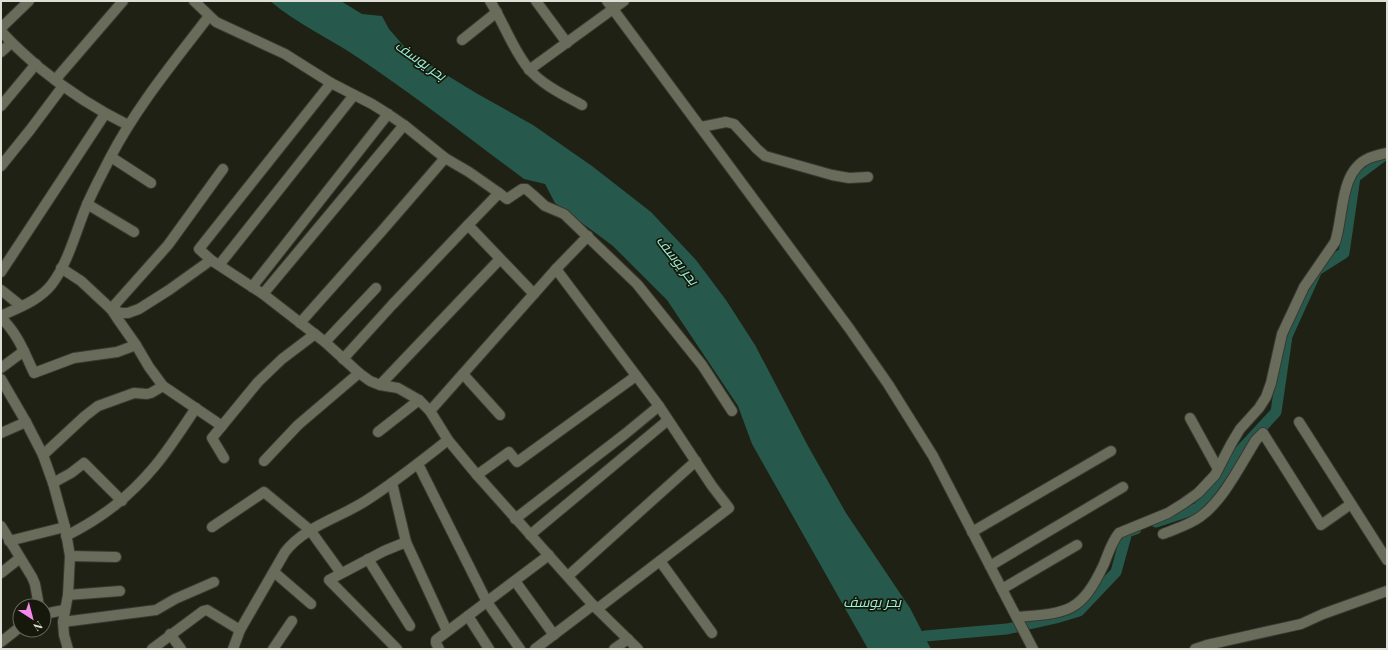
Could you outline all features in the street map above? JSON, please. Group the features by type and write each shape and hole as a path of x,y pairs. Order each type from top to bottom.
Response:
{"street":[{"path":"29,1 1,30 11,43 59,83 105,114 128,125"},
{"path":"1,166 30,130 59,83 123,1"},
{"path":"194,1 209,16 220,24 285,54 331,83 388,114 445,158 469,172 507,199 518,190 526,189 545,206 564,214 637,284 650,299 702,364 732,411"},
{"path":"490,1 518,53 530,70 542,80 582,105"},
{"path":"536,1 567,43"},
{"path":"530,70 567,43 610,5 624,1"},
{"path":"610,5 849,328 888,384 933,456 1033,649"},
{"path":"462,40 497,12"},
{"path":"136,345 117,352 74,358 34,373 8,324 1,317 43,294 52,285 61,268 87,204 128,125 163,75 209,16"},
{"path":"1,52 11,43"},
{"path":"1,106 36,64"},
{"path":"331,83 199,250 263,294 325,342 359,373 380,385 398,388 419,400 430,410 448,440 477,475 595,607 638,649"},
{"path":"112,309 121,313 128,313 139,309 215,262 354,95"},
{"path":"1,272 105,114"},
{"path":"252,287 388,114"},
{"path":"701,127 726,122 734,124 765,156 832,175 849,178 868,177"},
{"path":"263,294 404,125"},
{"path":"1018,618 1060,612 1072,608 1082,600 1098,577 1119,533 1168,513 1198,493 1215,475 1237,434 1260,408 1266,397 1271,383 1282,334 1304,287 1335,242 1338,234 1344,194 1353,171 1368,158 1387,152"},
{"path":"111,157 151,183"},
{"path":"300,323 445,158"},
{"path":"112,309 168,245 223,169"},
{"path":"343,359 392,305 499,193"},
{"path":"87,204 134,232"},
{"path":"468,225 534,294"},
{"path":"430,410 556,269 588,236"},
{"path":"380,385 500,259"},
{"path":"61,268 81,280 112,309 163,386 222,426"},
{"path":"535,649 660,561 729,508 659,406 556,269"},
{"path":"325,342 376,288"},
{"path":"1,290 22,306"},
{"path":"224,458 212,438 258,382 282,359 315,334"},
{"path":"1,368 24,352"},
{"path":"264,461 298,425 359,373"},
{"path":"463,374 500,415"},
{"path":"477,475 509,452 517,462 636,376"},
{"path":"1,379 43,455 54,483 70,556 68,595 64,610 63,622 64,634 68,649"},
{"path":"43,455 98,406 134,393 152,393 163,386"},
{"path":"378,432 419,400"},
{"path":"516,519 659,406"},
{"path":"4,535 65,532 89,524 122,501 157,465 196,408"},
{"path":"1190,418 1218,469"},
{"path":"530,535 668,420"},
{"path":"1,433 26,422"},
{"path":"1299,422 1387,560"},
{"path":"1163,534 1193,522 1212,508 1256,440 1263,433 1320,525 1351,504"},
{"path":"233,649 240,630 292,543 310,530 366,501 392,484 448,440"},
{"path":"972,532 1111,451"},
{"path":"568,576 696,461"},
{"path":"54,483 84,463 122,501"},
{"path":"418,464 487,602 520,649"},
{"path":"392,484 406,542 447,631"},
{"path":"990,566 1123,487"},
{"path":"212,527 264,492 310,530 342,573"},
{"path":"4,535 20,558 35,584 38,598"},
{"path":"397,649 329,580 368,559 406,542"},
{"path":"1002,589 1077,545"},
{"path":"439,649 436,644 436,640 549,555"},
{"path":"70,556 116,557"},
{"path":"1,573 20,558"},
{"path":"368,559 410,626"},
{"path":"660,561 712,633"},
{"path":"274,572 311,604"},
{"path":"515,581 554,635"},
{"path":"63,622 156,610 175,599 214,582"},
{"path":"68,595 120,591"},
{"path":"1195,649 1206,644 1301,624 1323,614 1387,591"},
{"path":"52,612 64,610"},
{"path":"152,649 203,610 207,610 240,630"},
{"path":"468,616 489,649"},
{"path":"273,649 292,621"},
{"path":"1,642 12,633"},
{"path":"170,634 181,649"},
{"path":"614,649 628,639"}],"water":[{"name":"بحر يوسف","path":"270,1 341,1 362,14 382,16 389,29 409,52 476,93 533,125 592,166 651,212 696,260 726,300 755,345 808,446 846,513 910,608 931,649 868,649 752,444 738,406 667,300 613,246 555,203 545,184 524,179 379,72 291,17"}],"waterway":[{"path":"1156,522 1198,508 1238,453 1276,412 1287,336 1317,270 1344,253 1355,177 1387,153"},
{"path":"925,636 1007,629 1056,618 1079,611 1116,572 1127,532 1136,529"}]}
